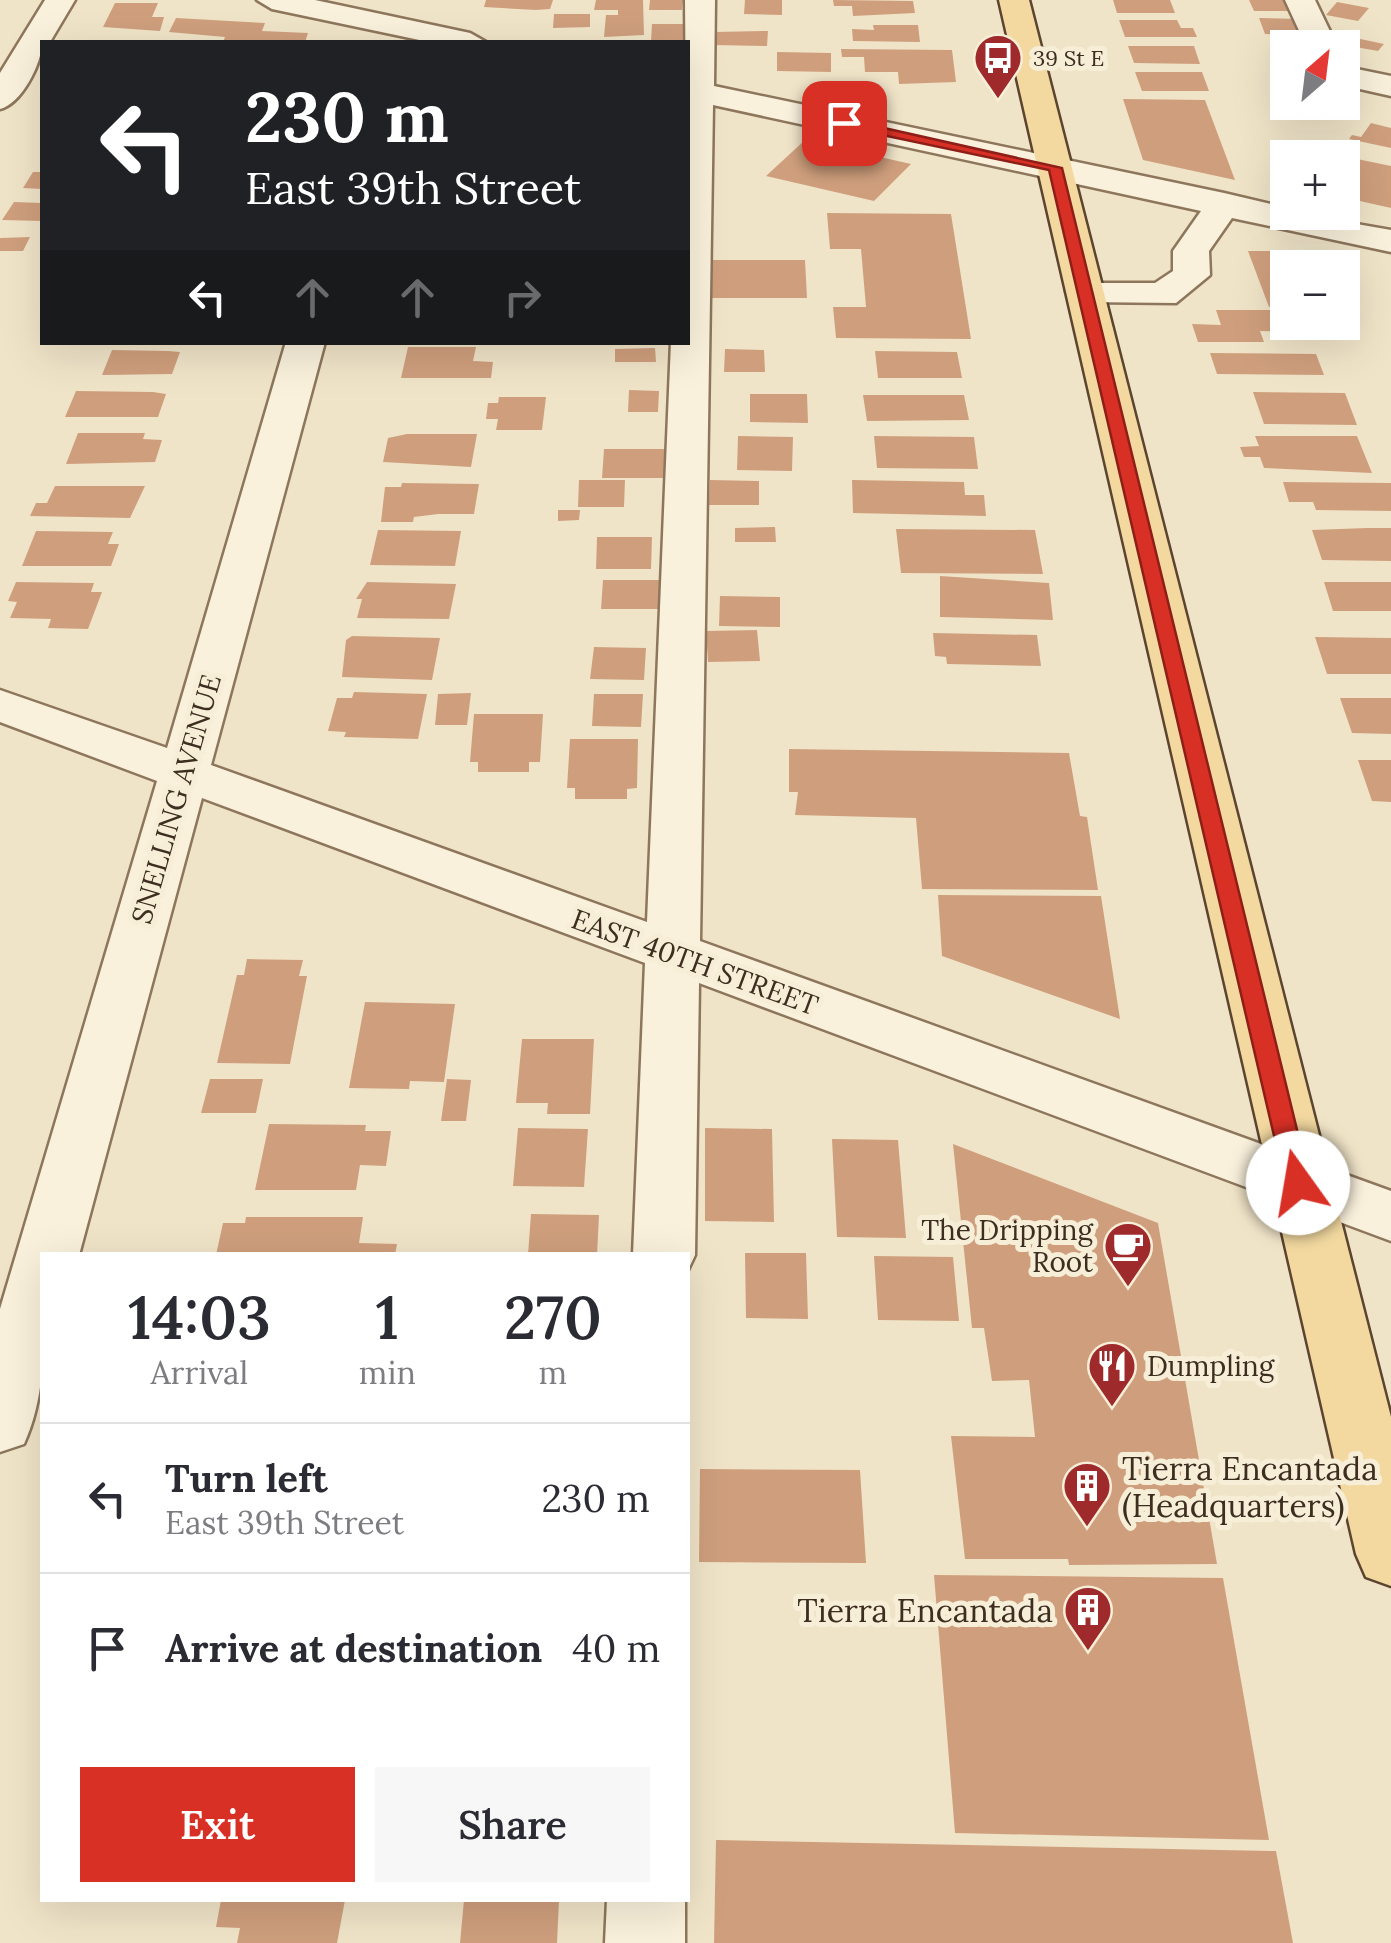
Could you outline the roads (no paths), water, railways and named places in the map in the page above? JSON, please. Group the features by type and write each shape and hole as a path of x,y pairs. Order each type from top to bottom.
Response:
{"main road":[{"path":"1014,0 1391,1554"}],"street":[{"path":"0,99 14,50 60,0"},
{"path":"272,0 396,23 462,40"},
{"path":"690,209 700,0"},
{"path":"1300,0 1314,30"},
{"path":"1360,78 1391,86"},
{"path":"693,91 1391,240"},
{"path":"1085,291 1162,295 1191,275 1192,251 1224,204"},
{"name":"SNELLING AVENUE","path":"49,1252 305,345"},
{"path":"664,1252 687,345"},
{"name":"EAST 40TH STREET","path":"0,706 1391,1216"},
{"path":"0,1423 40,1280"},
{"path":"645,1943 646,1902"}],"place":[{"name":"39 St E","path":"998,100"},
{"name":"The Dripping Root","path":"1128,1288"},
{"name":"Dumpling","path":"1112,1408"},
{"name":"Tierra Encantada (Headquarters)","path":"1087,1528"},
{"name":"Tierra Encantada","path":"1088,1652"}]}
